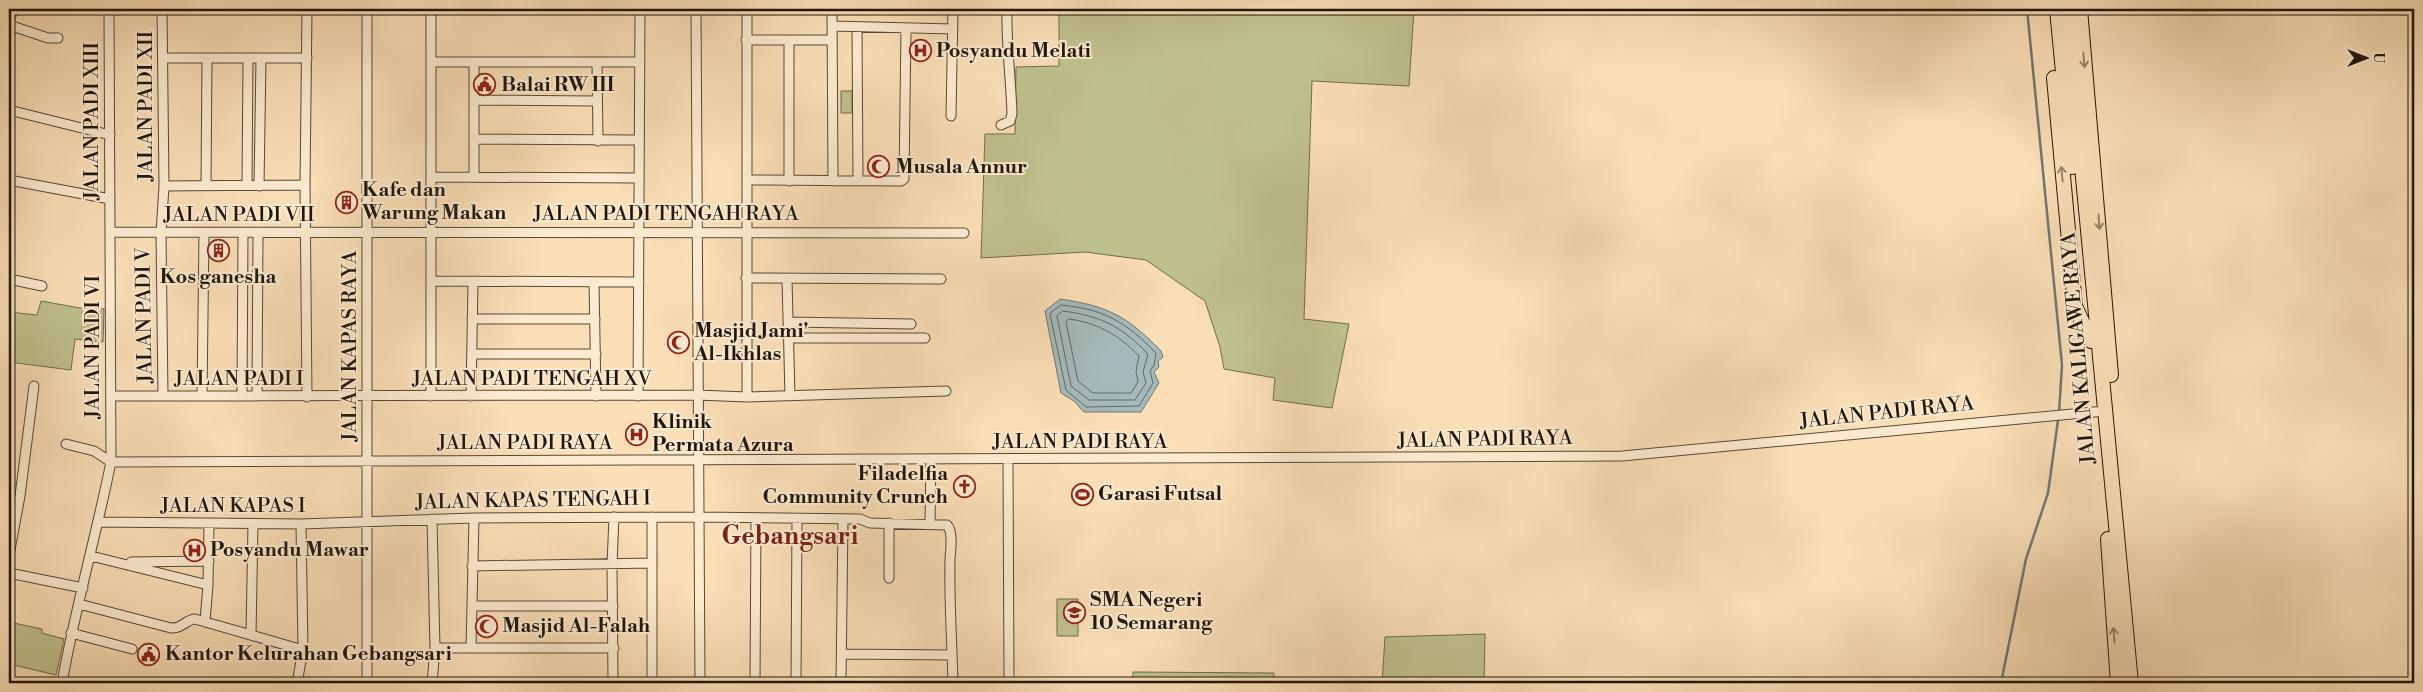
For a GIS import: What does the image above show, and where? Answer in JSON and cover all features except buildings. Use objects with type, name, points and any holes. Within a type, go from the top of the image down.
[{"type":"highway","points":[[2048,9],[2073,296],[2075,306],[2091,341]]},
{"type":"highway","name":"JALAN KALIGAWE RAYA","points":[[2057,9],[2091,341],[2131,683]]},
{"type":"highway","name":"JALAN KALIGAWE RAYA","points":[[2067,9],[2100,411]]},
{"type":"highway","points":[[2080,9],[2093,144],[2128,585],[2127,640]]},
{"type":"highway","points":[[2100,411],[2118,683]]},
{"type":"street","points":[[9,19],[14,9]]},
{"type":"street","name":"JALAN PADI XIII","points":[[110,9],[110,232]]},
{"type":"street","name":"JALAN PADI XII","points":[[161,233],[164,186],[162,9]]},
{"type":"street","points":[[203,9],[514,9]]},
{"type":"street","name":"JALAN KAPAS RAYA","points":[[367,683],[368,9]]},
{"type":"street","points":[[431,9],[432,396]]},
{"type":"street","points":[[638,396],[640,9]]},
{"type":"street","points":[[696,9],[700,683]]},
{"type":"street","points":[[746,9],[747,397]]},
{"type":"street","points":[[832,9],[833,181]]},
{"type":"street","points":[[951,116],[953,9]]},
{"type":"street","points":[[1001,125],[1010,121],[1012,114],[1010,69],[1006,50],[1007,9]]},
{"type":"street","points":[[307,10],[305,185],[307,396]]},
{"type":"street","points":[[9,24],[48,38],[58,38]]},
{"type":"street","points":[[832,26],[952,29]]},
{"type":"street","points":[[857,27],[858,180]]},
{"type":"street","points":[[747,180],[901,181],[905,175],[906,28]]},
{"type":"street","points":[[746,40],[832,40]]},
{"type":"street","points":[[789,40],[789,180]]},
{"type":"street","points":[[164,58],[307,58]]},
{"type":"street","points":[[259,186],[261,58]]},
{"type":"street","points":[[206,185],[207,59]]},
{"type":"street","points":[[247,185],[248,59]]},
{"type":"street","points":[[431,62],[640,62]]},
{"type":"street","points":[[474,62],[474,177]]},
{"type":"street","points":[[597,62],[598,141]]},
{"type":"street","points":[[474,100],[597,101]]},
{"type":"street","points":[[9,110],[110,135]]},
{"type":"street","points":[[474,139],[639,140]]},
{"type":"street","points":[[431,177],[639,178]]},
{"type":"street","points":[[9,180],[110,199]]},
{"type":"street","points":[[164,186],[305,185]]},
{"type":"street","name":"JALAN PADI TENGAH RAYA","points":[[368,232],[639,233],[697,231],[964,233]]},
{"type":"street","name":"JALAN PADI VII","points":[[110,232],[306,234],[368,232]]},
{"type":"street","name":"JALAN PADI VI","points":[[62,683],[71,633],[99,522],[111,462],[110,232]]},
{"type":"street","name":"JALAN PADI V","points":[[161,233],[163,396]]},
{"type":"street","points":[[202,396],[204,233]]},
{"type":"street","points":[[242,396],[243,233]]},
{"type":"street","points":[[257,396],[258,233]]},
{"type":"street","points":[[746,278],[941,279]]},
{"type":"street","points":[[9,279],[42,286]]},
{"type":"street","points":[[787,279],[790,396]]},
{"type":"street","points":[[432,281],[639,282]]},
{"type":"street","points":[[471,396],[473,282]]},
{"type":"street","points":[[594,282],[596,396]]},
{"type":"street","points":[[472,319],[595,319]]},
{"type":"street","points":[[788,322],[911,324]]},
{"type":"street","points":[[850,338],[851,324]]},
{"type":"street","points":[[788,338],[925,338]]},
{"type":"street","points":[[472,354],[596,354]]},
{"type":"street","points":[[9,555],[20,496],[34,386]]},
{"type":"street","name":"JALAN PADI TENGAH XV","points":[[367,397],[697,395],[747,397],[946,391]]},
{"type":"street","name":"JALAN PADI I","points":[[111,396],[367,397]]},
{"type":"street","name":"JALAN PADI RAYA","points":[[111,462],[1008,460],[1622,456],[2100,411]]},
{"type":"street","points":[[66,444],[94,451],[111,462]]},
{"type":"street","points":[[930,525],[931,460]]},
{"type":"street","points":[[1008,460],[1009,683]]},
{"type":"street","points":[[613,683],[612,564],[614,517]]},
{"type":"street","points":[[652,517],[652,683]]},
{"type":"street","name":"JALAN KAPAS TENGAH I","points":[[367,522],[474,518],[699,517],[860,519],[870,523],[947,525],[950,529],[951,550],[949,602],[952,654]]},
{"type":"street","points":[[472,648],[474,518]]},
{"type":"street","points":[[432,519],[434,648],[432,683]]},
{"type":"street","points":[[755,683],[756,519]]},
{"type":"street","points":[[796,683],[798,519]]},
{"type":"street","points":[[841,683],[843,520]]},
{"type":"street","name":"JALAN KAPAS I","points":[[99,522],[301,524],[367,522]]},
{"type":"street","points":[[205,621],[208,585],[209,524]]},
{"type":"street","points":[[251,635],[253,524]]},
{"type":"street","points":[[297,683],[302,650],[301,524]]},
{"type":"street","points":[[889,524],[889,578]]},
{"type":"street","points":[[91,556],[208,585]]},
{"type":"street","points":[[118,562],[209,560]]},
{"type":"street","points":[[472,566],[652,563]]},
{"type":"street","points":[[9,573],[83,588]]},
{"type":"street","points":[[79,604],[171,628],[179,628],[190,619],[205,621],[302,650]]},
{"type":"street","points":[[472,606],[612,606]]},
{"type":"street","points":[[71,633],[132,649]]},
{"type":"street","points":[[434,648],[614,648]]},
{"type":"street","points":[[842,654],[952,654],[953,683]]},
{"type":"green space","points":[[1059,9],[1414,9],[1409,86],[1312,81],[1304,319],[1349,324],[1332,408],[1273,400],[1275,378],[1224,369],[1220,347],[1205,301],[1146,260],[1085,252],[981,258],[985,134],[1015,134],[1016,67],[1059,66]]},
{"type":"green space","points":[[841,91],[852,91],[852,113],[841,113]]},
{"type":"green space","points":[[41,301],[80,308],[104,309],[103,342],[75,339],[71,370],[9,362],[9,312],[37,315]]},
{"type":"green space","points":[[1057,599],[1078,599],[1078,636],[1057,636]]},
{"type":"green space","points":[[9,622],[42,629],[42,633],[64,639],[56,675],[9,664]]},
{"type":"green space","points":[[1485,634],[1484,683],[1382,683],[1385,637]]},
{"type":"green space","points":[[1133,672],[1274,673],[1274,683],[1133,683]]},
{"type":"water","points":[[1060,299],[1091,305],[1116,314],[1138,329],[1161,351],[1163,357],[1158,361],[1159,367],[1154,372],[1159,383],[1141,412],[1084,412],[1074,401],[1061,393],[1045,311]]},
{"type":"waterway","points":[[2001,683],[2026,559],[2048,493],[2059,413],[2062,365],[2027,9]]},
{"type":"place","name":"Posyandu Melati","points":[[920,51]]},
{"type":"place","name":"Balai RW III","points":[[485,85]]},
{"type":"place","name":"Musala Annur","points":[[879,167]]},
{"type":"place","name":"Kafe dan Warung Makan","points":[[346,202]]},
{"type":"place","name":"Kos ganesha","points":[[218,251]]},
{"type":"place","name":"Masjid Jami' Al-Ikhlas","points":[[678,342]]},
{"type":"place","name":"Klinik Permata Azura","points":[[636,434]]},
{"type":"place","name":"Filadelfia Community Crunch","points":[[964,486]]},
{"type":"place","name":"Garasi Futsal","points":[[1082,494]]},
{"type":"place","name":"Posyandu Mawar","points":[[194,550]]},
{"type":"place","name":"SMA Negeri 10 Semarang","points":[[1074,612]]},
{"type":"place","name":"Masjid Al-Falah","points":[[486,626]]},
{"type":"place","name":"Kantor Kelurahan Gebangsari","points":[[149,654]]},
{"type":"district","name":"Gebangsari","points":[[790,536]]}]
